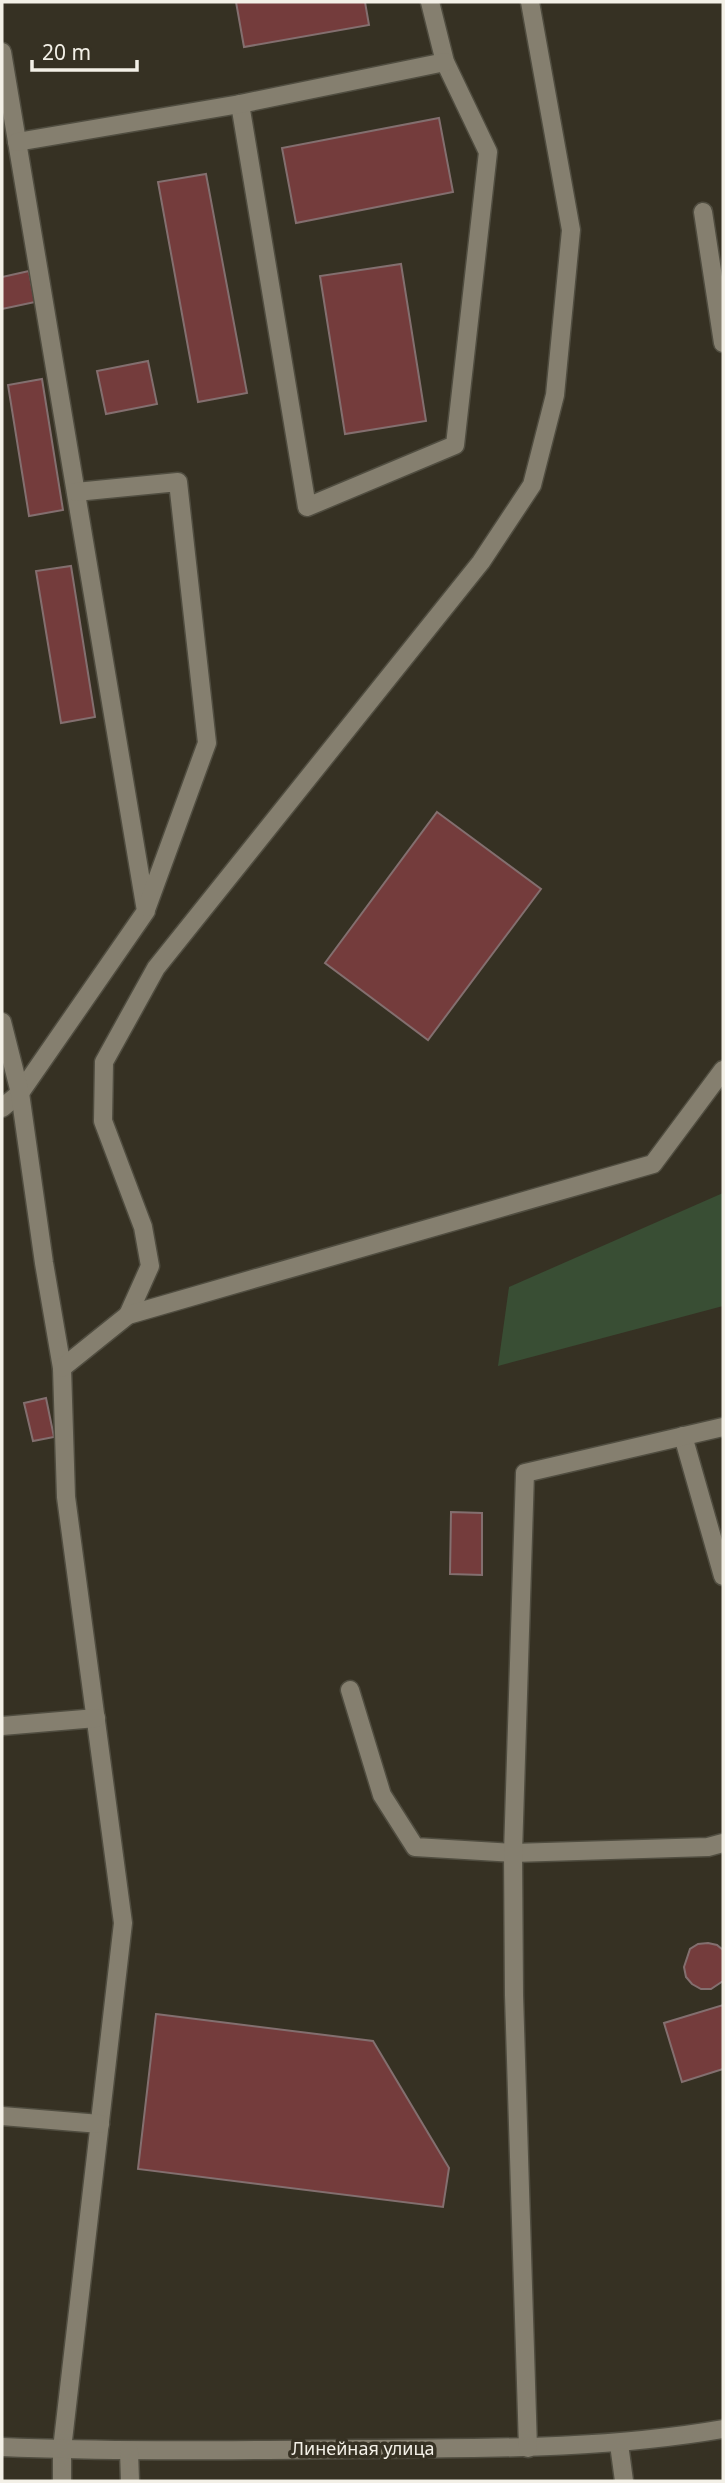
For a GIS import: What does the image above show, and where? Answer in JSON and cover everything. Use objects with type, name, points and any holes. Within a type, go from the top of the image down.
[{"type":"street","points":[[240,104],[307,507],[455,444],[488,152],[445,62],[430,2]]},
{"type":"street","points":[[128,1315],[150,1266],[143,1227],[103,1121],[104,1062],[156,968],[481,562],[532,485],[555,395],[571,230],[530,2]]},
{"type":"street","points":[[2,52],[146,911]]},
{"type":"street","points":[[17,142],[240,104],[445,62]]},
{"type":"street","points":[[703,212],[723,343]]},
{"type":"street","points":[[2,1108],[20,1093],[146,911],[207,743],[178,482],[76,492]]},
{"type":"street","points":[[2,1022],[20,1093],[62,1368],[66,1497],[123,1923],[62,2449],[62,2481]]},
{"type":"street","points":[[62,1368],[128,1315],[653,1164],[723,1070]]},
{"type":"street","points":[[527,2448],[514,1995],[513,1853],[525,1473],[723,1427]]},
{"type":"street","points":[[683,1436],[723,1576]]},
{"type":"street","points":[[349,1690],[382,1795],[415,1847],[513,1853],[716,1845],[723,1860]]},
{"type":"street","points":[[2,1726],[96,1718]]},
{"type":"street","points":[[2,2116],[100,2124]]},
{"type":"street","name":"Линейная улица","points":[[2,2447],[129,2451],[527,2448],[619,2444],[723,2430]]},
{"type":"street","points":[[619,2444],[624,2481]]},
{"type":"street","points":[[129,2451],[130,2481]]},
{"type":"green space","points":[[723,1193],[723,1306],[498,1366],[509,1287]]},
{"type":"building","points":[[236,2],[365,2],[369,25],[244,47]]},
{"type":"building","points":[[439,118],[453,192],[296,223],[282,148]]},
{"type":"building","points":[[206,174],[247,393],[198,402],[158,182]]},
{"type":"building","points":[[401,264],[426,421],[345,434],[320,276]]},
{"type":"building","points":[[29,271],[35,302],[2,309],[2,277]]},
{"type":"building","points":[[148,361],[157,404],[106,414],[97,371]]},
{"type":"building","points":[[42,379],[63,510],[29,516],[8,385]]},
{"type":"building","points":[[71,566],[95,717],[61,723],[36,571]]},
{"type":"building","points":[[437,812],[541,889],[428,1040],[325,963]]},
{"type":"building","points":[[46,1398],[54,1437],[33,1441],[24,1403]]},
{"type":"building","points":[[451,1512],[482,1513],[482,1575],[450,1574]]},
{"type":"building","points":[[708,1943],[723,1950],[723,1981],[711,1989],[701,1989],[686,1977],[684,1967],[690,1949],[698,1944]]},
{"type":"building","points":[[723,2005],[723,2069],[682,2082],[664,2023]]},
{"type":"building","points":[[156,2014],[373,2041],[449,2168],[443,2207],[138,2169]]}]
